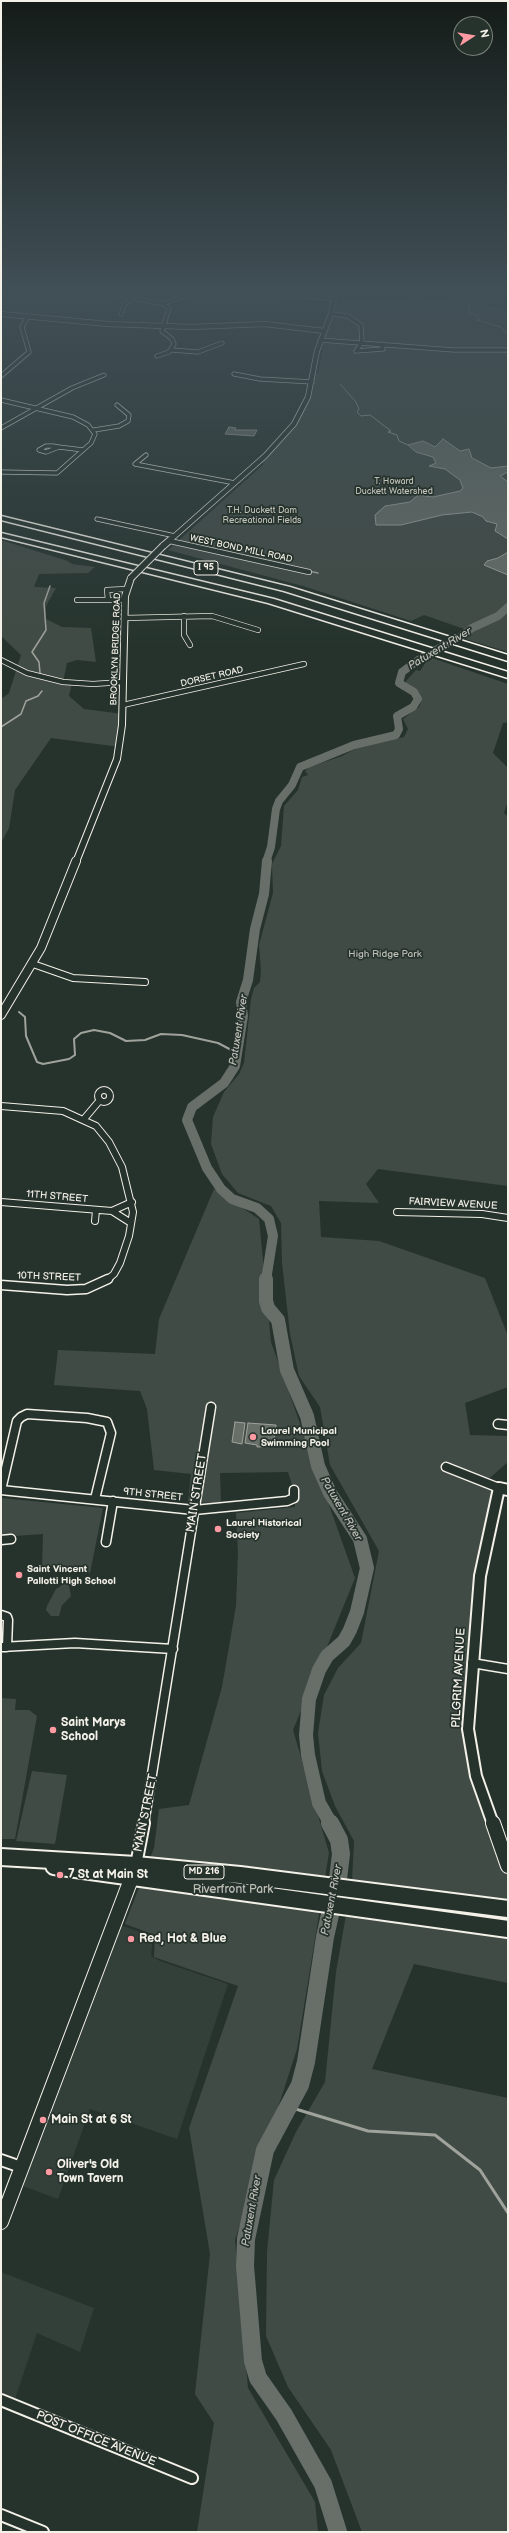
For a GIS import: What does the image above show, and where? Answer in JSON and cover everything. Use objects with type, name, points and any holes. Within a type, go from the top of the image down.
[{"type":"highway","name":"I 95","points":[[1,518],[249,578],[409,626],[504,657]]},
{"type":"highway","name":"I 95","points":[[1,535],[233,591],[391,637],[508,675]]},
{"type":"main road","name":"MD 216","points":[[1,1857],[70,1869],[271,1879],[508,1910]]},
{"type":"main road","name":"MD 216","points":[[134,1871],[269,1897],[508,1929]]},
{"type":"street","points":[[1,428],[29,412]]},
{"type":"street","points":[[56,412],[73,417],[94,430],[119,426],[128,421],[129,414],[127,412]]},
{"type":"street","name":"BROOKLYN BRIDGE ROAD","points":[[3,1012],[33,964],[48,933],[117,759],[121,738],[123,705],[124,600],[126,589],[131,578],[141,566],[163,546],[266,456],[290,430],[300,412]]},
{"type":"street","points":[[1,472],[54,474],[83,450],[94,437],[94,430]]},
{"type":"street","points":[[59,447],[83,450]]},
{"type":"street","points":[[146,454],[135,464],[235,484]]},
{"type":"street","points":[[97,519],[175,536]]},
{"type":"street","name":"WEST BOND MILL ROAD","points":[[170,541],[310,572]]},
{"type":"street","points":[[108,600],[107,590],[126,589]]},
{"type":"street","points":[[76,600],[124,600]]},
{"type":"street","points":[[124,618],[184,616],[217,617],[258,630]]},
{"type":"street","points":[[184,616],[185,639],[190,645]]},
{"type":"street","points":[[1,660],[18,670],[59,681],[93,684],[123,682]]},
{"type":"street","name":"DORSET ROAD","points":[[123,705],[304,664]]},
{"type":"street","points":[[33,964],[73,978],[145,982]]},
{"type":"street","points":[[84,1119],[100,1100]]},
{"type":"street","points":[[1,1106],[53,1109],[84,1119],[104,1134],[116,1154],[127,1182],[132,1202],[131,1223]]},
{"type":"street","name":"11TH STREET","points":[[1,1202],[112,1211],[132,1202]]},
{"type":"street","points":[[94,1221],[96,1210]]},
{"type":"street","name":"11TH STREET","points":[[112,1211],[131,1223]]},
{"type":"street","name":"FAIRVIEW AVENUE","points":[[397,1212],[464,1213],[508,1218]]},
{"type":"street","name":"10TH STREET","points":[[1,1285],[68,1290],[96,1286],[109,1278],[117,1269],[125,1250],[131,1223]]},
{"type":"street","name":"MAIN STREET","points":[[1,2222],[134,1871],[153,1779],[211,1407]]},
{"type":"street","points":[[1,1490],[17,1421],[21,1417],[27,1414],[87,1418],[107,1422],[111,1433],[95,1499]]},
{"type":"street","points":[[498,1424],[508,1425]]},
{"type":"street","points":[[446,1467],[504,1489]]},
{"type":"street","name":"PILGRIM AVENUE","points":[[504,1489],[480,1576],[468,1729],[470,1752],[476,1776],[508,1866]]},
{"type":"street","name":"9TH STREET","points":[[1,1490],[194,1510],[287,1501],[294,1498],[294,1490]]},
{"type":"street","points":[[106,1542],[113,1501]]},
{"type":"street","points":[[1,1540],[11,1540]]},
{"type":"street","points":[[1,1615],[6,1617],[8,1620],[4,1647],[81,1643],[173,1649]]},
{"type":"street","points":[[472,1663],[508,1669]]},
{"type":"street","points":[[1,2160],[21,2167]]},
{"type":"street","name":"POST OFFICE AVENUE","points":[[1,2400],[192,2478]]},
{"type":"street","points":[[1,2515],[43,2532]]},
{"type":"shaded area","points":[[229,427],[236,428],[235,430],[257,430],[254,436],[225,434]]},
{"type":"shaded area","points":[[443,439],[460,451],[469,449],[472,458],[491,468],[508,466],[508,472],[500,476],[508,482],[508,539],[495,531],[497,524],[486,521],[483,517],[472,512],[442,515],[401,525],[376,525],[375,515],[385,506],[410,502],[418,495],[433,497],[460,491],[463,488],[460,480],[445,469],[429,466],[436,463],[433,457],[416,452],[408,445],[423,441],[435,447]]},
{"type":"shaded area","points":[[508,552],[508,575],[484,565],[487,561],[498,558]]},
{"type":"shaded area","points":[[235,1422],[245,1423],[242,1444],[232,1442]]},
{"type":"shaded area","points":[[248,1423],[276,1425],[273,1446],[257,1447],[257,1445],[245,1443]]},
{"type":"shaded area","points":[[117,1924],[153,1936],[151,1956],[160,1961],[228,1984],[177,2139],[90,2109],[58,2199],[23,2186]]},
{"type":"shaded area","points":[[1,2272],[94,2308],[80,2352],[37,2333],[15,2399],[1,2393]]},
{"type":"green space","name":"T. Howard Duckett Watershed","points":[[301,412],[508,412],[508,652],[459,637],[467,630],[424,615],[411,621],[303,586],[168,550],[264,464],[260,462],[273,449]]},
{"type":"green space","points":[[1,540],[68,561],[72,564],[95,567],[88,573],[39,574],[34,587],[56,588],[46,606],[46,619],[62,627],[91,628],[96,662],[77,660],[67,663],[63,682],[72,683],[69,696],[84,709],[123,714],[120,747],[51,738],[15,790],[9,828],[1,843],[1,699],[9,693],[21,655],[1,636]]},
{"type":"green space","name":"High Ridge Park","points":[[429,657],[508,684],[508,722],[503,723],[493,753],[508,768],[508,801],[504,813],[508,817],[508,1186],[378,1169],[366,1184],[379,1203],[319,1201],[321,1237],[379,1241],[485,1278],[508,1336],[508,1387],[465,1403],[470,1435],[508,1436],[508,1462],[484,1483],[499,1488],[485,1550],[470,1752],[508,1855],[508,1983],[414,1964],[372,2069],[508,2098],[508,2532],[362,2532],[331,2450],[288,2387],[266,2336],[267,2252],[274,2180],[296,2132],[325,2082],[336,1972],[352,1881],[354,1841],[335,1806],[322,1771],[318,1733],[324,1695],[338,1668],[361,1643],[379,1551],[330,1465],[320,1407],[299,1376],[290,1334],[282,1263],[281,1223],[271,1206],[238,1193],[222,1174],[211,1144],[213,1117],[224,1092],[239,1074],[244,1063],[251,999],[254,988],[260,982],[261,971],[259,945],[273,893],[272,864],[281,846],[284,806],[298,790],[302,777],[308,775],[305,771],[309,767],[342,756],[357,748],[404,737],[408,729],[403,719],[419,707],[421,702],[415,689],[406,685],[406,681],[416,670],[420,671]]},
{"type":"green space","name":"Riverfront Park","points":[[214,1189],[259,1219],[271,1342],[355,1578],[293,1730],[329,1853],[297,2049],[235,2240],[248,2388],[315,2502],[318,2532],[197,2532],[214,2423],[195,2394],[210,2254],[189,2128],[238,1986],[154,1957],[155,1935],[125,1924],[154,1848],[159,1809],[189,1805],[222,1687],[236,1606],[238,1553],[236,1513],[295,1507],[295,1495],[288,1472],[220,1473],[221,1503],[188,1502],[191,1474],[154,1470],[147,1409],[140,1391],[54,1385],[58,1350],[155,1354],[159,1319]]},
{"type":"green space","points":[[1,1498],[103,1508],[90,1573],[70,1567],[42,1566],[43,1534],[1,1537]]},
{"type":"green space","points":[[65,1583],[69,1586],[71,1596],[62,1605],[59,1616],[51,1616],[46,1610],[47,1606],[56,1589]]},
{"type":"green space","points":[[1,1698],[16,1699],[15,1710],[29,1710],[37,1716],[15,1839],[1,1839]]},
{"type":"green space","points":[[32,1771],[67,1775],[55,1844],[16,1841]]},
{"type":"waterway","points":[[357,412],[361,416],[370,415],[391,431],[388,432],[397,435],[399,441],[408,445]]},
{"type":"waterway","points":[[309,571],[318,573]]},
{"type":"waterway","points":[[40,673],[39,662],[32,652],[46,630],[44,603],[50,586]]},
{"type":"waterway","name":"Patuxent River","points":[[266,862],[271,847],[276,809],[279,801],[292,785],[300,767],[354,745],[396,735],[399,729],[397,716],[413,707],[418,699],[414,692],[399,683],[402,672],[424,656],[457,639],[472,628],[498,616],[508,607]]},
{"type":"waterway","points":[[1,727],[21,714],[26,701],[38,696],[42,691]]},
{"type":"waterway","name":"Patuxent River","points":[[266,1280],[273,1236],[269,1219],[257,1208],[232,1199],[221,1189],[207,1168],[187,1120],[192,1107],[224,1083],[235,1066],[243,1016],[241,1002],[248,980],[255,929],[264,894],[267,861]]},
{"type":"waterway","points":[[19,1012],[25,1017],[26,1036],[37,1062],[43,1064],[69,1059],[75,1055],[74,1039],[81,1033],[94,1030],[110,1033],[126,1041],[145,1040],[161,1034],[182,1035],[218,1043],[237,1053]]},
{"type":"waterway","name":"Patuxent River","points":[[266,1280],[266,1301],[268,1308],[278,1320],[287,1370],[307,1416],[318,1466],[330,1493],[360,1539],[367,1568],[357,1612],[350,1630],[344,1641],[327,1656],[319,1670],[309,1699],[306,1735],[308,1755],[319,1803],[331,1824]]},
{"type":"waterway","name":"Patuxent River","points":[[330,1823],[339,1840],[341,1854],[338,1879],[325,1937],[306,2062],[300,2085],[265,2150],[246,2239],[245,2266],[253,2361],[258,2378],[284,2415],[323,2484],[338,2532]]},
{"type":"waterway","points":[[289,2107],[368,2131],[435,2135],[480,2170],[508,2213]]},
{"type":"place","name":"Laurel Municipal Swimming Pool","points":[[253,1437]]},
{"type":"place","name":"Laurel Historical Society","points":[[218,1529]]},
{"type":"place","name":"Saint Vincent Pallotti High School","points":[[19,1575]]},
{"type":"place","name":"Saint Marys School","points":[[53,1730]]},
{"type":"place","name":"7 St at Main St","points":[[60,1875]]},
{"type":"place","name":"Red, Hot & Blue","points":[[131,1939]]},
{"type":"place","name":"Main St at 6 St","points":[[43,2120]]},
{"type":"place","name":"Oliver's Old Town Tavern","points":[[49,2172]]},
{"type":"park label","name":"T.H. Duckett Dam Recreational Fields","points":[[262,516]]}]
